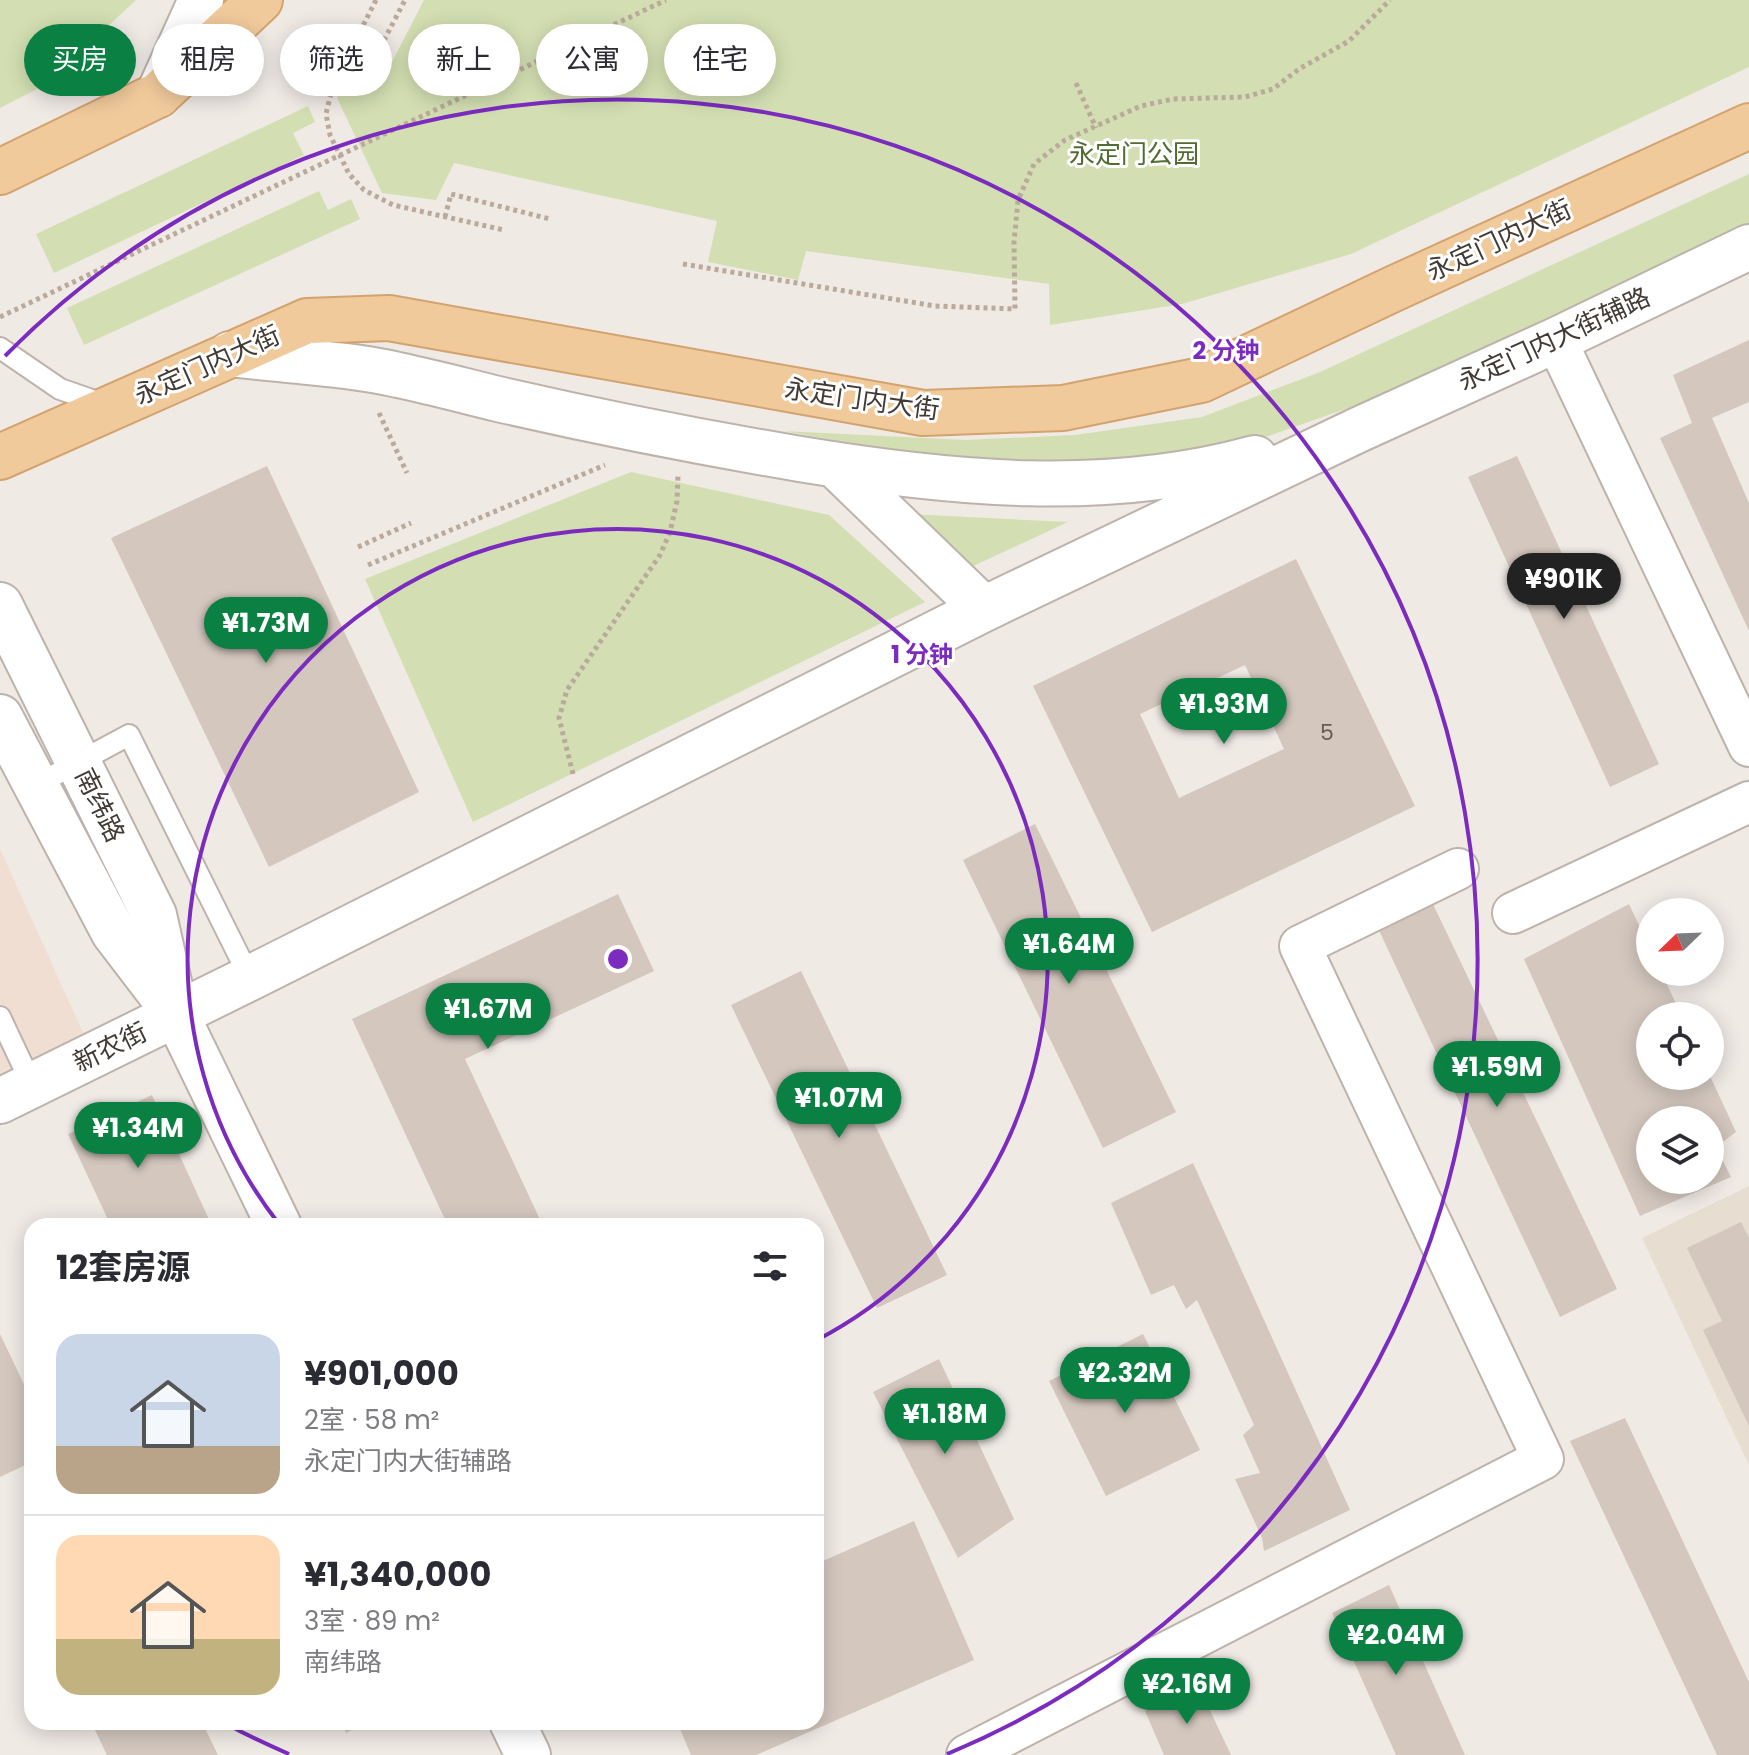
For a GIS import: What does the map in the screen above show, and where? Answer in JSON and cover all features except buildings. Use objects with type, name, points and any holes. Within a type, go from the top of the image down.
[{"type":"main road","points":[[234,24],[260,0]]},
{"type":"main road","points":[[4,178],[156,96]]},
{"type":"main road","name":"永定门内大街","points":[[0,457],[307,321],[389,318],[923,413],[1063,408],[1201,380],[1749,126]]},
{"type":"street","points":[[190,24],[201,0]]},
{"type":"street","name":"永定门内大街辅路","points":[[1358,430],[1556,340],[1749,247]]},
{"type":"street","points":[[1556,340],[1749,746]]},
{"type":"street","points":[[230,354],[395,374],[496,399],[834,464],[927,478],[997,483],[1090,484],[1208,471],[1358,430]]},
{"type":"street","points":[[176,1014],[984,609],[1358,430]]},
{"type":"street","points":[[834,464],[984,609]]},
{"type":"street","name":"南纬路","points":[[0,605],[154,915],[176,1014]]},
{"type":"street","name":"南纬路","points":[[0,717],[114,933],[176,1014],[275,1218]]},
{"type":"street","points":[[1513,913],[1749,802]]},
{"type":"street","points":[[967,1755],[1543,1459],[1300,946],[1458,869]]},
{"type":"street","name":"新农街","points":[[16,1093],[176,1014]]},
{"type":"street","points":[[516,1730],[528,1755]]},
{"type":"lane","points":[[0,348],[60,389],[112,407]]},
{"type":"lane","points":[[36,785],[129,735],[250,978]]},
{"type":"lane","points":[[0,1017],[16,1093]]},
{"type":"path","points":[[364,24],[376,0]]},
{"type":"path","points":[[392,25],[405,0]]},
{"type":"path","points":[[0,317],[666,0]]},
{"type":"path","points":[[683,264],[935,306],[1015,309],[1014,242],[1018,200],[1034,164],[1065,140],[1141,106],[1173,99],[1245,97],[1273,89],[1299,69],[1349,41],[1390,0]]},
{"type":"path","points":[[1076,83],[1096,128]]},
{"type":"path","points":[[330,96],[326,114],[330,135],[349,174],[364,190],[393,205],[504,230]]},
{"type":"path","points":[[445,217],[451,194],[550,219]]},
{"type":"path","points":[[375,405],[407,473]]},
{"type":"path","points":[[585,809],[565,748],[559,718],[567,690],[660,555],[670,532],[677,501],[677,482],[667,434]]},
{"type":"path","points":[[368,565],[606,464]]},
{"type":"path","points":[[358,547],[411,523]]},
{"type":"shaded area","points":[[0,849],[85,1037],[0,1076]]},
{"type":"shaded area","points":[[1749,1186],[1749,1465],[1642,1238]]},
{"type":"green space","points":[[0,0],[136,0],[110,24],[24,24],[24,96],[0,108]]},
{"type":"green space","name":"永定门公园","points":[[424,0],[1749,0],[1749,67],[1351,254],[1182,304],[1050,325],[1049,284],[806,251],[798,280],[708,262],[717,221],[454,163],[436,200],[382,193],[337,98],[392,96],[392,62],[408,31],[408,96],[520,96],[520,24],[412,24]]},
{"type":"green space","points":[[308,106],[315,122],[293,133],[304,155],[54,273],[36,234]]},
{"type":"green space","points":[[1749,174],[1749,227],[1368,401],[1263,438],[1148,460],[986,467],[783,431],[965,440],[1075,435],[1202,417],[1320,372]]},
{"type":"green space","points":[[319,191],[328,210],[351,199],[360,219],[84,345],[67,308]]},
{"type":"green space","points":[[631,472],[829,515],[925,602],[473,822],[365,579]]},
{"type":"green space","points":[[908,514],[1068,522],[969,568]]}]
